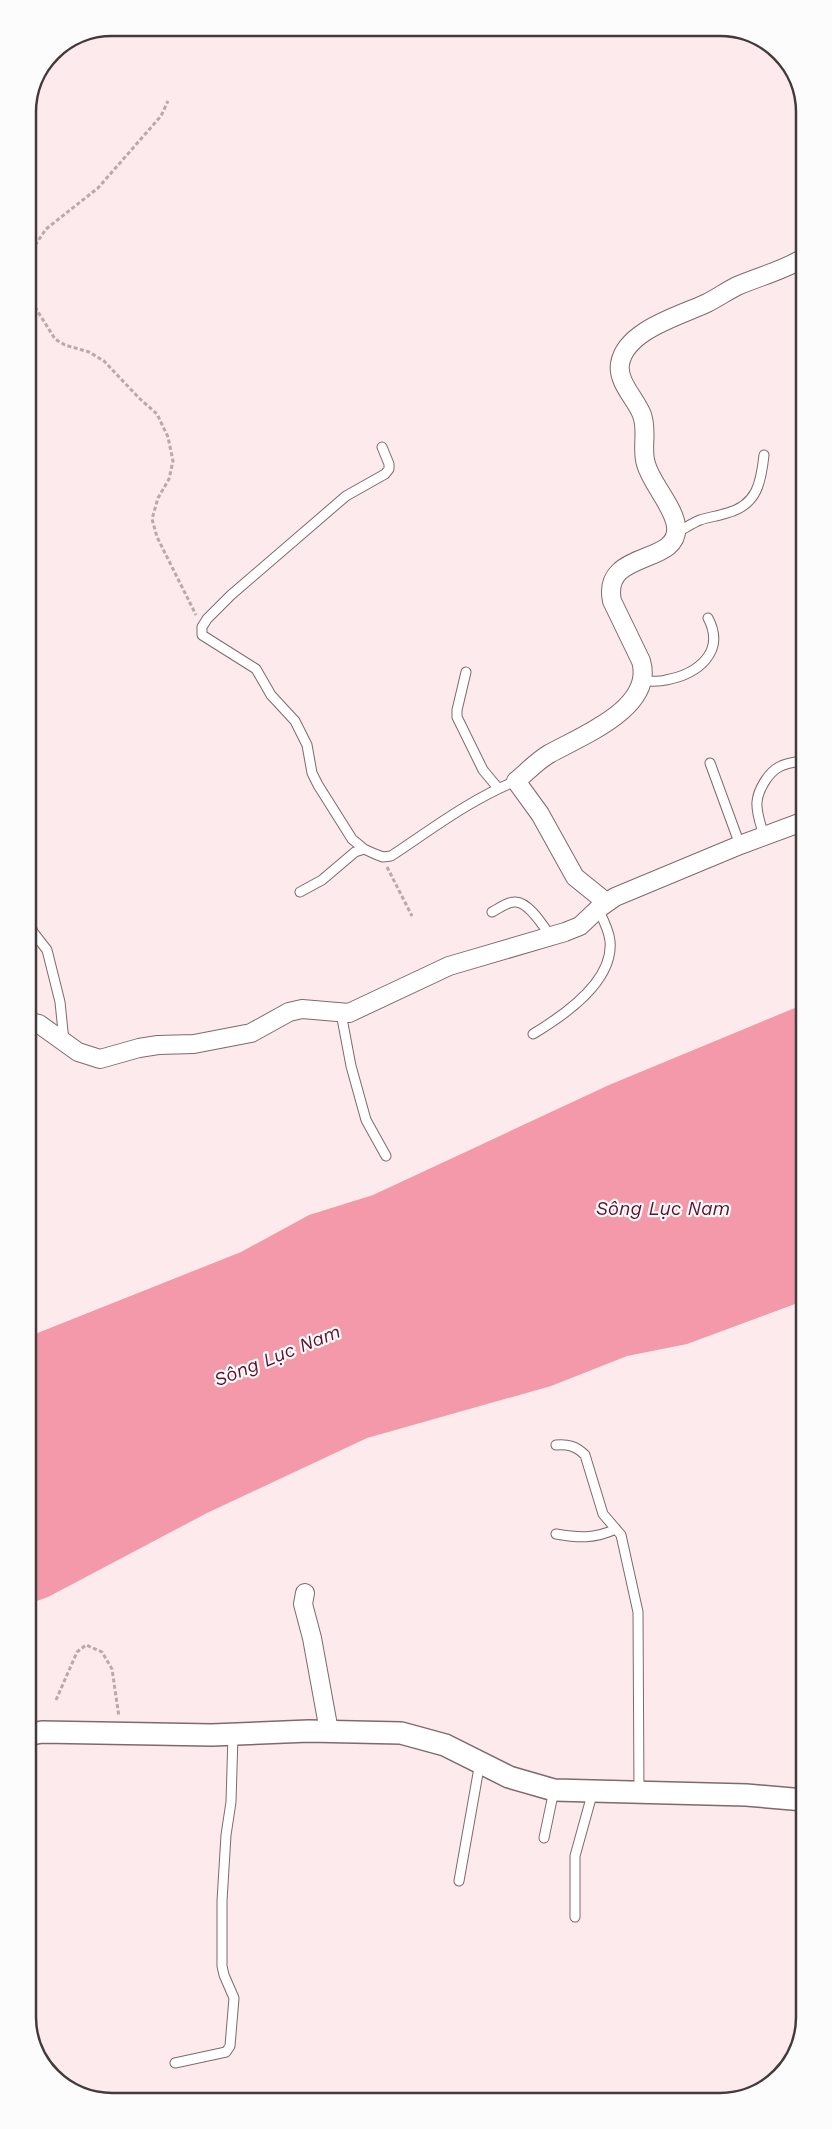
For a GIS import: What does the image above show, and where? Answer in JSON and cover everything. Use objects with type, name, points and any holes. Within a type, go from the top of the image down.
[{"type":"street","points":[[602,906],[575,878],[540,814],[516,781],[547,756],[619,713],[632,701],[642,681],[644,670],[642,661],[612,600],[610,592],[617,573],[627,565],[668,548],[676,526],[672,514],[646,465],[642,415],[621,375],[620,363],[622,356],[635,340],[660,323],[708,302],[735,287],[796,262]]},
{"type":"street","points":[[36,1023],[78,1052],[100,1058],[139,1048],[158,1045],[194,1044],[250,1033],[289,1012],[302,1008],[349,1014],[449,966],[551,937],[580,926],[602,906],[659,878],[796,824]]},
{"type":"street","points":[[305,1593],[303,1604],[312,1638],[329,1731]]},
{"type":"street","points":[[36,1733],[233,1734],[329,1731],[401,1733],[445,1745],[509,1777],[554,1790],[746,1795],[796,1799]]},
{"type":"lane","points":[[382,447],[389,464],[389,469],[384,474],[346,496],[231,595],[207,620],[201,632],[205,638],[256,670],[271,695],[295,721],[307,744],[312,773],[318,785],[352,839],[364,850],[383,858],[391,856],[467,805],[498,788],[516,781]]},
{"type":"lane","points":[[675,533],[700,520],[729,513],[746,506],[756,491],[762,473],[764,455]]},
{"type":"lane","points":[[642,681],[665,681],[694,670],[705,661],[715,641],[714,629],[708,618]]},
{"type":"lane","points":[[466,672],[457,717],[483,770],[498,788]]},
{"type":"lane","points":[[764,836],[756,801],[760,791],[777,768],[796,763]]},
{"type":"lane","points":[[710,764],[740,845]]},
{"type":"lane","points":[[300,892],[322,880],[355,852],[364,850]]},
{"type":"lane","points":[[492,912],[514,902],[524,904],[551,937]]},
{"type":"lane","points":[[533,1034],[557,1019],[598,981],[610,954],[610,941],[602,906]]},
{"type":"lane","points":[[36,936],[47,950],[60,1002],[64,1042]]},
{"type":"lane","points":[[341,1013],[351,1066],[366,1120],[386,1156]]},
{"type":"lane","points":[[556,1445],[568,1444],[579,1449],[585,1455],[603,1514],[621,1535],[638,1612],[639,1792]]},
{"type":"lane","points":[[556,1534],[576,1538],[600,1536],[616,1529]]},
{"type":"lane","points":[[174,2064],[226,2052],[230,2046],[234,1998],[222,1966],[222,1901],[226,1835],[231,1802],[233,1734]]},
{"type":"lane","points":[[459,1881],[480,1762]]},
{"type":"lane","points":[[544,1838],[554,1790]]},
{"type":"lane","points":[[575,1917],[575,1856],[593,1791]]},
{"type":"path","points":[[36,244],[46,229],[98,188],[161,116],[168,101]]},
{"type":"path","points":[[36,309],[55,339],[64,345],[89,352],[104,361],[157,414],[168,437],[173,461],[169,479],[158,498],[152,519],[157,537],[202,627]]},
{"type":"path","points":[[383,858],[412,916]]},
{"type":"path","points":[[56,1700],[77,1652],[86,1645],[102,1652],[112,1669],[122,1732]]},
{"type":"water","name":"Sông Lục Nam","points":[[796,1007],[796,1304],[687,1344],[627,1356],[551,1386],[367,1438],[207,1513],[48,1597],[36,1601],[36,1334],[241,1252],[309,1215],[373,1195],[609,1085]]}]
